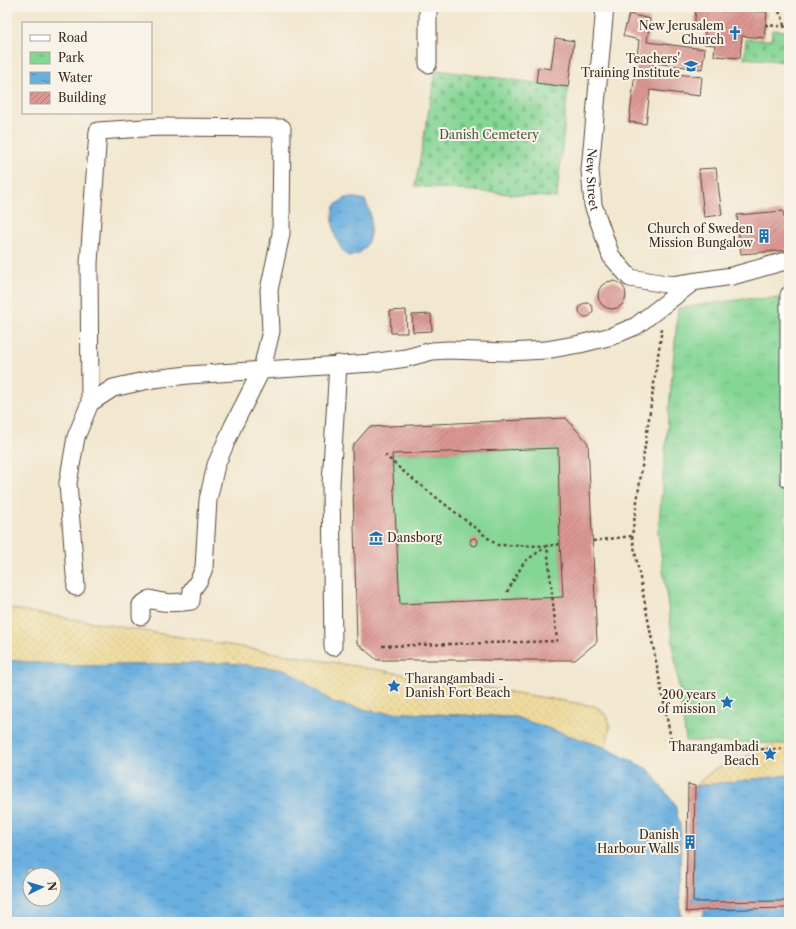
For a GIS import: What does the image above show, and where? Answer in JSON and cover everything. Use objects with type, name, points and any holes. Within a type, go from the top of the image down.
[{"type":"street","points":[[428,7],[428,64]]},
{"type":"street","name":"New Street","points":[[605,7],[590,170],[593,205],[611,256],[630,278],[672,285],[732,276],[789,260]]},
{"type":"street","points":[[76,587],[68,483],[76,437],[90,403],[89,263],[98,131],[159,127],[282,128],[281,234],[269,290],[271,331],[262,369],[233,426],[216,465],[208,500],[204,568],[200,580],[192,590],[192,601],[173,604],[158,602],[150,598],[141,605],[141,616]]},
{"type":"street","points":[[90,403],[113,388],[153,379],[262,369],[372,363],[406,358],[442,350],[546,350],[580,344],[612,336],[636,326],[693,282]]},
{"type":"street","points":[[789,295],[789,480]]},
{"type":"street","points":[[333,647],[331,484],[338,364]]},
{"type":"path","points":[[775,7],[782,16],[784,26]]},
{"type":"path","points":[[766,25],[789,27]]},
{"type":"path","points":[[666,304],[632,536],[673,750],[789,749]]},
{"type":"path","points":[[385,455],[405,473],[497,545],[547,546],[560,544]]},
{"type":"path","points":[[593,541],[632,536]]},
{"type":"path","points":[[507,592],[524,562],[547,546]]},
{"type":"path","points":[[382,646],[557,641],[547,546]]},
{"type":"green space","points":[[772,30],[789,31],[789,62],[744,58],[746,39],[771,40]]},
{"type":"green space","name":"Danish Cemetery","points":[[436,70],[568,87],[557,198],[415,186]]},
{"type":"green space","points":[[780,298],[789,650],[789,744],[686,741],[658,532],[678,308],[744,299]]},
{"type":"green space","points":[[558,448],[560,544],[563,597],[400,604],[392,454]]},
{"type":"sand","name":"Tharangambadi - Danish Fort Beach","points":[[7,608],[594,706],[601,710],[608,719],[609,729],[606,748],[515,717],[377,712],[334,703],[287,670],[228,663],[71,666],[7,660]]},
{"type":"sand","name":"Tharangambadi Beach","points":[[789,739],[789,784],[695,786],[713,770]]},
{"type":"water","points":[[345,198],[365,200],[370,210],[371,217],[370,235],[366,246],[358,254],[348,256],[339,245],[333,227],[334,206]]},
{"type":"water","points":[[7,660],[71,666],[228,663],[287,670],[334,703],[377,712],[515,717],[606,748],[649,770],[675,805],[681,830],[680,889],[681,917],[684,922],[7,922]]},
{"type":"water","points":[[789,775],[789,922],[696,922],[700,920],[705,910],[693,902],[695,786]]},
{"type":"building","name":"New Jerusalem Church","points":[[696,7],[744,7],[744,10],[767,12],[764,38],[742,36],[740,58],[714,56],[715,45],[704,44],[705,31],[694,30]]},
{"type":"building","name":"Teachers' Training Institute","points":[[629,14],[650,19],[647,42],[705,49],[702,69],[654,63],[653,71],[702,77],[700,96],[650,90],[646,124],[629,122],[639,40],[623,36]]},
{"type":"building","points":[[555,38],[574,41],[568,87],[536,83],[538,67],[551,69]]},
{"type":"building","points":[[716,168],[722,215],[704,217],[699,169]]},
{"type":"building","name":"Church of Sweden Mission Bungalow","points":[[783,211],[784,221],[789,221],[789,250],[741,254],[737,215]]},
{"type":"building","points":[[612,281],[622,285],[626,295],[622,305],[612,309],[602,305],[598,295],[602,285]]},
{"type":"building","points":[[583,303],[589,303],[593,307],[593,313],[589,317],[583,317],[579,313],[579,307]]},
{"type":"building","points":[[406,310],[407,333],[391,333],[390,311]]},
{"type":"building","points":[[431,314],[432,331],[413,332],[412,315]]},
{"type":"building","name":"Dansborg","points":[[566,418],[588,443],[597,642],[575,660],[377,660],[357,643],[352,447],[369,427]],"holes":[[[558,448],[560,544],[563,597],[400,604],[392,454]]]},
{"type":"building","points":[[474,538],[477,539],[477,545],[474,546],[471,545],[470,542],[471,539]]},
{"type":"building","name":"Danish Harbour Walls","points":[[688,784],[695,786],[693,902],[784,901],[789,899],[789,907],[686,912]]},
{"type":"place","name":"New Jerusalem Church","points":[[735,33]]},
{"type":"place","name":"Teachers' Training Institute","points":[[691,66]]},
{"type":"place","name":"Church of Sweden Mission Bungalow","points":[[764,236]]},
{"type":"place","name":"Dansborg","points":[[376,538]]},
{"type":"place","name":"Tharangambadi - Danish Fort Beach","points":[[394,686]]},
{"type":"place","name":"200 years of mission","points":[[727,702]]},
{"type":"place","name":"Tharangambadi Beach","points":[[770,754]]},
{"type":"place","name":"Danish Harbour Walls","points":[[690,842]]}]
